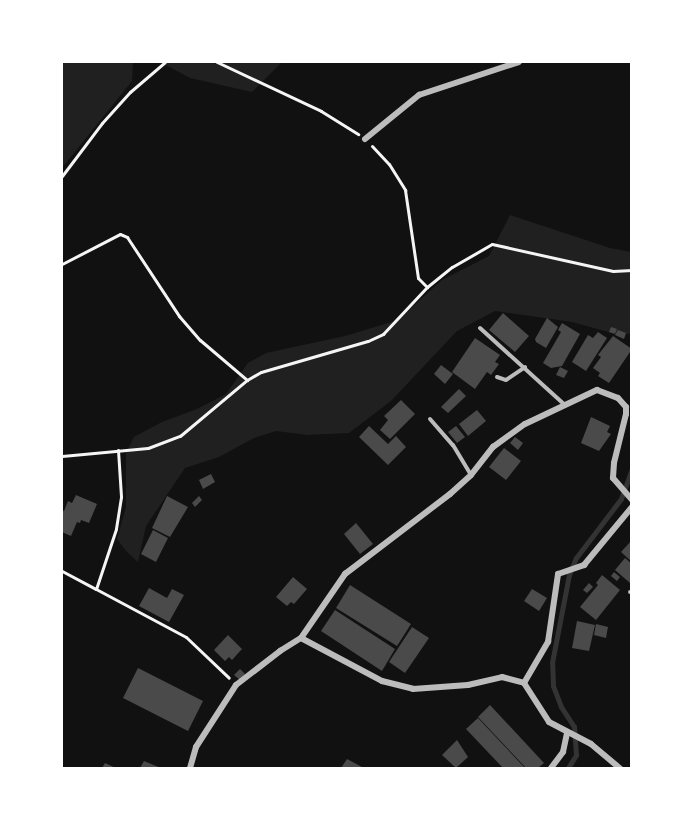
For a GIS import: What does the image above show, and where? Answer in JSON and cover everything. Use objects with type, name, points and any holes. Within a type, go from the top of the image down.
[{"type":"street","points":[[365,139],[419,95],[519,62]]},
{"type":"street","points":[[190,768],[196,747],[226,697],[236,685],[301,638],[345,574],[471,475],[493,447],[509,434],[597,390],[618,398],[626,406],[613,478],[632,500]]},
{"type":"street","points":[[524,683],[548,642],[558,574],[584,565],[632,507]]},
{"type":"street","points":[[301,638],[382,681],[413,689],[468,685],[502,676],[524,683],[549,722],[591,744],[620,768]]},
{"type":"street","points":[[551,768],[563,752],[567,733]]},
{"type":"lane","points":[[480,328],[565,405]]},
{"type":"lane","points":[[497,377],[506,380],[525,367]]},
{"type":"lane","points":[[430,419],[453,445],[471,475]]},
{"type":"path","points":[[62,176],[102,123],[130,92],[165,62]]},
{"type":"path","points":[[217,62],[321,111],[365,139],[389,164],[405,190],[418,278],[427,287]]},
{"type":"path","points":[[62,264],[120,234],[127,237],[179,316],[200,340],[247,380]]},
{"type":"path","points":[[62,456],[148,448],[180,436],[247,380],[261,372],[368,341],[382,334],[427,287],[452,267],[492,244],[613,271],[632,270]]},
{"type":"path","points":[[96,590],[116,529],[122,497],[118,450]]},
{"type":"path","points":[[62,571],[186,637],[236,685]]},
{"type":"shaded area","points":[[62,62],[133,62],[132,81],[62,168]]},
{"type":"shaded area","points":[[160,62],[282,62],[252,92],[190,78]]},
{"type":"shaded area","points":[[510,215],[610,248],[631,252],[631,334],[612,333],[572,322],[495,311],[457,331],[391,401],[349,433],[308,435],[276,431],[254,438],[219,457],[185,468],[146,526],[138,562],[126,551],[117,539],[126,507],[126,453],[134,437],[226,394],[248,363],[266,353],[345,336],[398,320],[442,280],[489,256]]},
{"type":"building","points":[[503,313],[529,336],[515,352],[489,330]]},
{"type":"building","points":[[547,318],[558,327],[546,348],[535,339]]},
{"type":"building","points":[[562,323],[580,334],[562,366],[551,368],[543,363],[561,332],[558,330]]},
{"type":"building","points":[[611,327],[617,329],[615,334],[609,332]]},
{"type":"building","points":[[618,330],[626,333],[624,339],[615,335]]},
{"type":"building","points":[[598,332],[607,338],[586,371],[572,362],[588,335],[593,338]]},
{"type":"building","points":[[613,336],[632,349],[609,383],[598,376],[600,373],[593,368],[601,357],[598,355]]},
{"type":"building","points":[[475,338],[500,355],[495,362],[499,364],[491,375],[487,372],[475,389],[452,372]]},
{"type":"building","points":[[441,365],[453,374],[445,384],[434,374]]},
{"type":"building","points":[[560,367],[568,371],[564,378],[556,375]]},
{"type":"building","points":[[459,389],[466,396],[448,413],[441,407]]},
{"type":"building","points":[[401,400],[415,414],[390,439],[380,430],[388,420],[384,416]]},
{"type":"building","points":[[477,410],[486,421],[468,436],[459,424]]},
{"type":"building","points":[[591,417],[610,426],[607,432],[611,434],[599,451],[581,443]]},
{"type":"building","points":[[369,426],[388,444],[396,436],[406,447],[388,465],[359,437]]},
{"type":"building","points":[[456,426],[465,437],[457,443],[448,432]]},
{"type":"building","points":[[515,437],[523,443],[518,450],[510,443]]},
{"type":"building","points":[[504,448],[521,461],[506,480],[489,467]]},
{"type":"building","points":[[211,474],[215,482],[203,489],[199,480]]},
{"type":"building","points":[[76,495],[97,504],[89,523],[81,520],[80,523],[77,522],[71,536],[62,532],[62,510],[64,511],[68,501],[72,503]]},
{"type":"building","points":[[167,496],[188,507],[170,537],[152,528]]},
{"type":"building","points":[[199,496],[202,500],[195,507],[192,503]]},
{"type":"building","points":[[356,523],[373,544],[360,554],[344,534]]},
{"type":"building","points":[[153,530],[168,538],[156,562],[141,554]]},
{"type":"building","points":[[632,540],[632,562],[621,552]]},
{"type":"building","points":[[625,558],[632,564],[630,583],[615,570]]},
{"type":"building","points":[[614,572],[620,577],[617,581],[611,576]]},
{"type":"building","points":[[602,575],[620,590],[596,620],[580,607],[598,585],[596,583]]},
{"type":"building","points":[[293,577],[307,589],[294,604],[291,602],[287,606],[276,597]]},
{"type":"building","points":[[589,583],[593,587],[587,593],[583,590]]},
{"type":"building","points":[[350,585],[411,624],[397,646],[336,608]]},
{"type":"building","points":[[149,588],[167,598],[172,589],[184,595],[169,622],[139,606]]},
{"type":"building","points":[[532,589],[547,598],[539,611],[524,601]]},
{"type":"building","points":[[335,610],[395,649],[382,671],[321,631]]},
{"type":"building","points":[[577,621],[595,625],[589,651],[572,648]]},
{"type":"building","points":[[596,624],[608,627],[606,638],[594,635]]},
{"type":"building","points":[[412,627],[429,638],[405,673],[389,662]]},
{"type":"building","points":[[228,635],[242,649],[232,660],[229,657],[225,661],[214,650]]},
{"type":"building","points":[[138,668],[203,701],[188,731],[123,698]]},
{"type":"building","points":[[240,669],[245,674],[240,680],[234,675]]},
{"type":"building","points":[[490,705],[544,763],[538,768],[526,768],[478,717]]},
{"type":"building","points":[[478,718],[525,768],[503,768],[466,729]]},
{"type":"building","points":[[457,740],[468,757],[456,768],[442,755]]},
{"type":"building","points":[[347,759],[362,767],[341,768]]},
{"type":"building","points":[[144,761],[161,768],[140,768]]},
{"type":"building","points":[[105,763],[116,768],[102,768]]},
{"type":"waterway","points":[[568,768],[576,755],[574,727],[561,707],[553,686],[552,663],[569,575],[576,558],[621,499],[632,468]]}]
